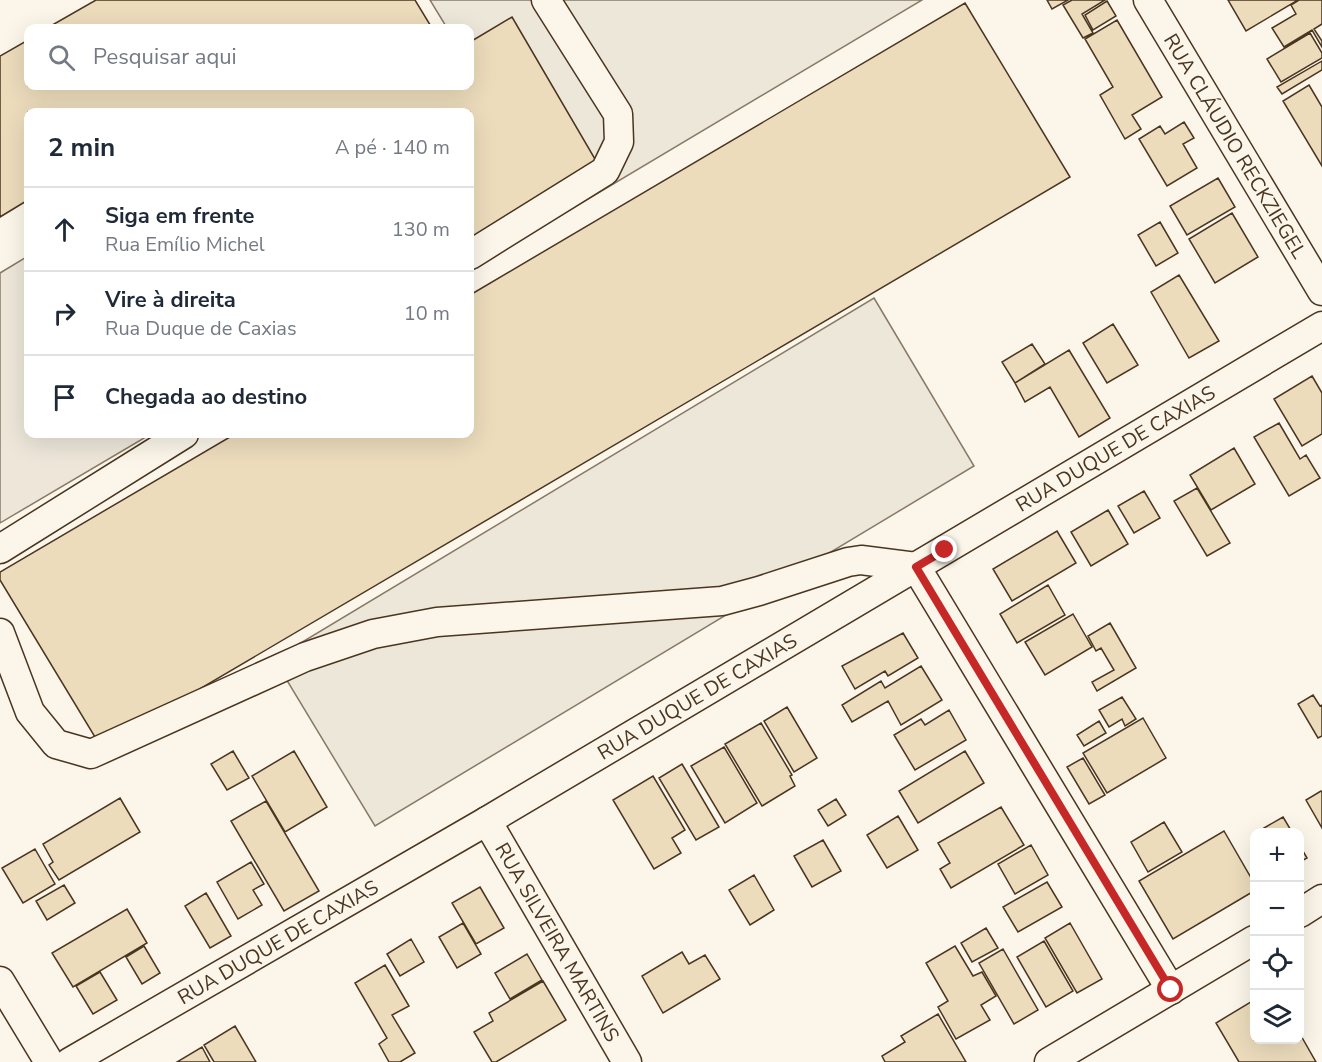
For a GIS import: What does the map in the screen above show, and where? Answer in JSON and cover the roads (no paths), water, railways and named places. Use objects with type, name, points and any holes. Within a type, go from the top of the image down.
[{"type":"street","points":[[474,253],[605,171],[619,142],[618,114],[546,0]]},
{"type":"street","name":"RUA CLÁUDIO RECKZIEGEL","points":[[1148,0],[1322,291]]},
{"type":"street","name":"RUA DUQUE DE CAXIAS","points":[[70,1062],[487,821],[1322,326]]},
{"type":"street","points":[[0,549],[178,438]]},
{"type":"street","points":[[0,633],[30,712],[57,744],[91,754],[305,657],[373,634],[437,622],[722,601],[861,560],[916,567],[1171,990]]},
{"type":"street","name":"RUA SILVEIRA MARTINS","points":[[487,821],[627,1062]]},
{"type":"street","points":[[1304,910],[1322,899]]},
{"type":"street","points":[[1049,1062],[1250,942]]},
{"type":"street","points":[[0,981],[49,1062]]}]
